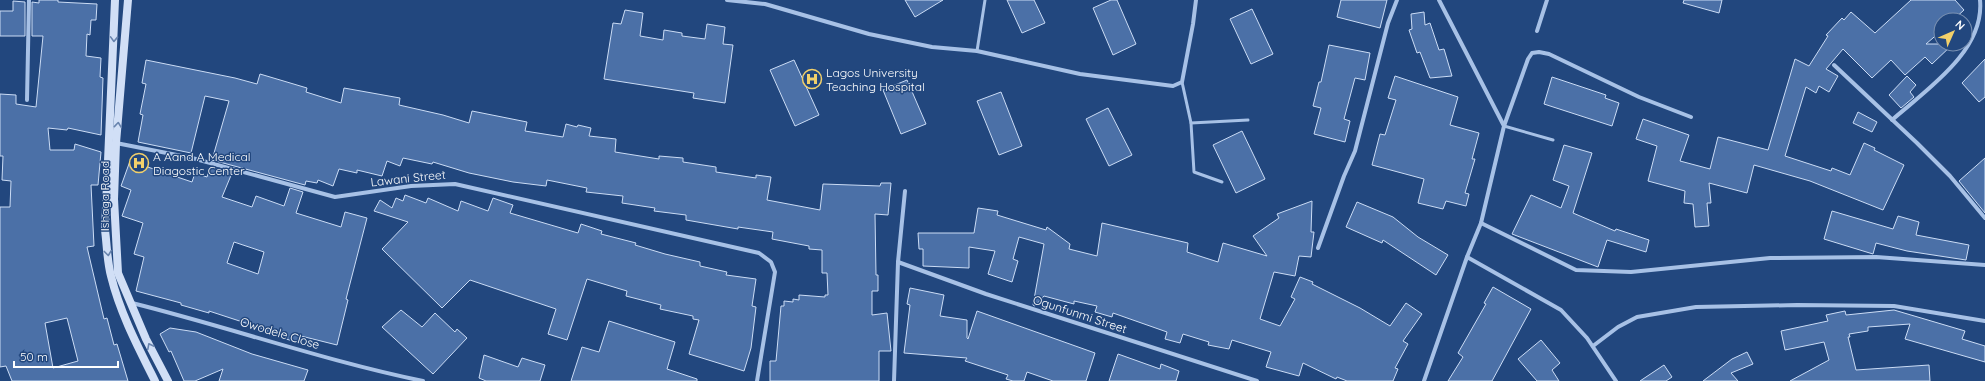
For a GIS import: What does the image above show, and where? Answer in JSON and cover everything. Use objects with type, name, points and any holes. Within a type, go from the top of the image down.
[{"type":"main road","name":"Ishaga Road","points":[[115,0],[105,230],[110,275],[119,304],[155,381]]},
{"type":"main road","name":"Ishaga Road","points":[[128,0],[116,143],[114,200],[118,273],[132,302],[146,339],[168,381]]},
{"type":"street","points":[[27,100],[29,0]]},
{"type":"street","points":[[727,0],[766,2],[869,34],[932,47],[977,51],[1080,74],[1173,86],[1182,82],[1196,0]]},
{"type":"street","points":[[1318,248],[1344,176],[1355,151],[1388,23],[1397,0]]},
{"type":"street","points":[[1439,0],[1504,126]]},
{"type":"street","points":[[1537,31],[1547,0]]},
{"type":"street","points":[[1892,120],[1950,70],[1978,28],[1981,14],[1980,0]]},
{"type":"street","points":[[1424,381],[1467,257],[1481,224],[1504,126],[1528,59],[1532,53],[1539,52],[1550,54],[1639,97],[1691,117]]},
{"type":"street","points":[[1834,65],[1892,120],[1918,142],[1950,176],[1985,218]]},
{"type":"street","name":"Lawani Street","points":[[116,143],[192,158],[335,197],[411,186],[455,184],[759,253],[771,262],[775,272],[757,381]]},
{"type":"street","points":[[894,381],[898,262],[905,191]]},
{"type":"street","points":[[1481,224],[1576,270],[1631,272],[1770,258],[1876,257],[1985,265]]},
{"type":"street","points":[[1467,257],[1561,310],[1587,338],[1616,381]]},
{"type":"street","name":"Ogunfunmi Street","points":[[898,262],[986,294],[1257,381]]},
{"type":"street","name":"Owodele Close","points":[[132,302],[205,321],[312,353],[423,381]]},
{"type":"street","points":[[1593,346],[1618,327],[1637,317],[1696,307],[1797,305],[1894,306],[1985,320]]},
{"type":"lane","points":[[977,51],[985,0]]},
{"type":"lane","points":[[1182,82],[1191,123],[1194,172],[1222,182]]},
{"type":"lane","points":[[1191,123],[1248,120]]},
{"type":"lane","points":[[1504,126],[1553,140]]},
{"type":"building","points":[[39,0],[58,0],[58,2],[97,4],[96,20],[91,20],[90,35],[87,34],[86,56],[101,58],[100,77],[103,78],[101,135],[68,128],[67,130],[48,128],[50,150],[74,150],[75,144],[101,152],[98,185],[91,185],[94,246],[87,247],[104,319],[107,318],[114,345],[117,344],[128,381],[12,381],[6,366],[0,367],[0,207],[10,207],[11,181],[2,180],[3,156],[0,156],[0,94],[16,95],[16,104],[36,107],[43,36],[32,36],[32,2],[39,3]],"holes":[[[67,318],[78,361],[53,368],[45,323]]]},
{"type":"building","points":[[905,0],[943,0],[915,17]]},
{"type":"building","points":[[1007,0],[1034,0],[1045,23],[1022,33]]},
{"type":"building","points":[[1111,0],[1117,0],[1136,44],[1113,55],[1093,8]]},
{"type":"building","points":[[1341,0],[1387,0],[1380,28],[1337,17]]},
{"type":"building","points":[[1684,0],[1722,0],[1719,13],[1683,3]]},
{"type":"building","points":[[1911,0],[1955,0],[1964,10],[1962,12],[1933,12],[1933,38],[1926,44],[1933,44],[1933,52],[1945,52],[1932,64],[1925,57],[1905,75],[1891,60],[1872,78],[1843,49],[1826,69],[1838,76],[1829,92],[1819,86],[1816,93],[1806,87],[1785,156],[1831,171],[1832,168],[1850,175],[1864,143],[1875,148],[1874,150],[1904,165],[1883,210],[1810,181],[1754,165],[1747,193],[1709,183],[1711,203],[1707,203],[1709,226],[1695,227],[1693,204],[1684,203],[1685,191],[1648,181],[1657,146],[1636,139],[1643,119],[1689,135],[1680,161],[1710,169],[1718,137],[1768,150],[1795,59],[1809,66],[1828,36],[1826,35],[1842,18],[1844,20],[1851,12],[1875,33]]},
{"type":"building","points":[[13,1],[25,2],[25,36],[0,36],[0,11],[13,11]]},
{"type":"building","points":[[1252,9],[1273,54],[1251,64],[1230,19]]},
{"type":"building","points":[[625,10],[643,13],[640,36],[663,40],[664,30],[682,33],[682,36],[705,39],[707,24],[725,27],[723,44],[733,45],[725,103],[693,98],[694,93],[604,79],[613,23],[621,24]]},
{"type":"building","points":[[1424,12],[1425,25],[1430,23],[1439,50],[1444,49],[1452,76],[1430,78],[1420,52],[1417,53],[1409,30],[1412,29],[1411,14]]},
{"type":"building","points":[[1329,45],[1370,53],[1365,80],[1355,78],[1344,119],[1350,121],[1345,142],[1314,134],[1321,108],[1313,106],[1319,82],[1321,82]]},
{"type":"building","points":[[1985,59],[1985,97],[1979,102],[1962,83]]},
{"type":"building","points":[[146,60],[235,78],[257,84],[260,74],[307,88],[306,92],[341,103],[344,88],[400,98],[399,105],[443,115],[469,123],[472,111],[527,122],[525,131],[563,137],[566,124],[577,127],[578,125],[591,128],[589,136],[616,139],[615,152],[659,159],[659,156],[683,158],[683,162],[716,167],[716,172],[756,178],[756,175],[771,177],[767,200],[820,210],[823,184],[880,186],[881,183],[891,183],[888,215],[875,214],[876,275],[878,275],[878,291],[872,291],[872,315],[887,313],[891,351],[879,351],[879,381],[770,381],[770,361],[776,361],[781,306],[784,306],[784,301],[793,302],[793,299],[799,300],[799,295],[825,297],[825,295],[828,295],[827,273],[822,273],[822,250],[809,249],[809,246],[772,239],[773,232],[738,227],[738,229],[686,220],[686,215],[654,211],[655,208],[622,203],[623,196],[586,192],[587,188],[547,180],[546,186],[513,182],[469,173],[433,162],[432,164],[403,158],[400,166],[387,161],[382,176],[357,170],[357,173],[339,169],[333,186],[318,180],[317,183],[306,181],[305,185],[212,160],[229,101],[205,96],[191,153],[138,142],[143,115],[140,114],[146,84],[142,83]]},
{"type":"building","points":[[794,60],[819,115],[795,126],[770,70]]},
{"type":"building","points":[[1395,76],[1458,97],[1450,125],[1479,133],[1472,159],[1475,159],[1465,193],[1469,194],[1466,206],[1446,201],[1443,209],[1418,203],[1424,179],[1372,165],[1380,134],[1385,135],[1396,100],[1388,98]]},
{"type":"building","points":[[1907,76],[1916,85],[1910,92],[1914,97],[1901,108],[1889,95]]},
{"type":"building","points":[[1552,77],[1606,95],[1605,98],[1619,103],[1612,126],[1544,104]]},
{"type":"building","points":[[907,80],[926,124],[901,134],[883,90]]},
{"type":"building","points":[[1001,92],[1022,146],[999,155],[977,101]]},
{"type":"building","points":[[1108,108],[1132,155],[1109,166],[1086,119]]},
{"type":"building","points":[[1858,112],[1877,122],[1872,132],[1853,123]]},
{"type":"building","points":[[1242,131],[1265,179],[1236,193],[1213,145]]},
{"type":"building","points":[[1564,145],[1592,153],[1573,213],[1615,231],[1616,229],[1649,240],[1646,252],[1607,240],[1598,267],[1512,234],[1531,195],[1561,208],[1569,186],[1553,180]]},
{"type":"building","points":[[1985,158],[1985,213],[1959,181]]},
{"type":"building","points":[[130,161],[192,182],[195,173],[207,177],[210,167],[232,173],[222,197],[252,207],[256,196],[284,206],[290,188],[303,192],[296,213],[341,227],[345,212],[367,218],[346,299],[348,300],[337,345],[301,336],[299,343],[267,333],[267,330],[209,311],[209,313],[181,305],[181,303],[136,291],[144,257],[134,254],[143,223],[122,216],[131,190],[121,186]],"holes":[[[234,242],[264,252],[258,274],[227,263]]]},
{"type":"building","points":[[405,195],[426,203],[428,198],[458,211],[461,201],[488,211],[493,198],[513,205],[510,213],[578,233],[581,224],[602,231],[601,234],[636,243],[635,245],[700,262],[700,266],[727,272],[726,275],[756,279],[752,306],[756,307],[751,348],[744,371],[689,354],[699,320],[693,319],[693,316],[660,309],[661,305],[626,296],[627,291],[587,279],[567,340],[548,334],[556,309],[470,280],[442,308],[382,249],[408,222],[374,211],[380,200],[392,208],[396,198],[403,201]]},
{"type":"building","points":[[1312,201],[1311,232],[1314,232],[1311,257],[1299,256],[1295,276],[1274,272],[1260,319],[1280,326],[1295,299],[1291,297],[1300,277],[1313,282],[1312,284],[1360,308],[1390,326],[1406,303],[1422,314],[1403,341],[1408,344],[1395,368],[1398,369],[1393,381],[1347,381],[1337,377],[1336,379],[1303,363],[1299,376],[1266,367],[1271,352],[1232,340],[1229,349],[1208,345],[1209,342],[1183,334],[1180,343],[1165,339],[1167,332],[1113,313],[1112,317],[1095,312],[1097,306],[1074,301],[1074,304],[1044,296],[1035,306],[1033,305],[1044,244],[1019,237],[1013,259],[1018,261],[1012,282],[988,274],[995,251],[969,247],[969,268],[923,266],[923,249],[919,249],[918,233],[974,233],[978,208],[998,211],[997,215],[1046,230],[1047,227],[1070,244],[1069,249],[1097,256],[1102,223],[1188,243],[1187,252],[1218,262],[1223,243],[1267,256],[1253,236],[1279,218],[1277,214]]},
{"type":"building","points":[[1357,202],[1393,217],[1418,237],[1448,255],[1436,275],[1383,240],[1382,243],[1346,227]]},
{"type":"building","points":[[1832,211],[1893,229],[1898,216],[1919,222],[1916,235],[1969,245],[1966,260],[1907,251],[1876,243],[1873,254],[1824,239]]},
{"type":"building","points":[[1493,287],[1531,309],[1492,381],[1448,381],[1463,357],[1458,353],[1486,304],[1484,303]]},
{"type":"building","points":[[910,288],[944,295],[940,316],[967,320],[968,339],[977,311],[1095,353],[1086,381],[1053,381],[1027,372],[1024,381],[1013,381],[1006,379],[1008,375],[965,361],[967,358],[904,353],[910,305],[907,304]]},
{"type":"building","points":[[401,310],[422,327],[435,313],[455,332],[457,329],[467,338],[433,374],[382,327]]},
{"type":"building","points":[[1894,310],[1965,331],[1962,339],[1985,346],[1985,362],[1905,339],[1910,324],[1868,327],[1868,331],[1849,334],[1850,337],[1848,337],[1856,370],[1929,365],[1930,381],[1790,381],[1829,360],[1824,342],[1785,350],[1781,331],[1828,321],[1826,315],[1845,311],[1846,315]]},
{"type":"building","points":[[609,321],[675,342],[667,369],[697,379],[697,381],[571,381],[582,347],[599,352]]},
{"type":"building","points":[[170,328],[196,332],[252,354],[308,370],[304,381],[219,381],[223,369],[195,381],[184,381],[171,351],[169,352],[160,334]]},
{"type":"building","points":[[1541,340],[1560,363],[1552,370],[1559,381],[1537,381],[1518,359]]},
{"type":"building","points":[[1747,352],[1753,364],[1731,373],[1738,381],[1703,381],[1732,359]]},
{"type":"building","points":[[1118,354],[1160,369],[1161,364],[1179,371],[1176,381],[1109,381]]},
{"type":"building","points":[[484,355],[518,367],[522,358],[545,365],[540,381],[486,381],[479,378]]},
{"type":"building","points":[[1664,365],[1672,377],[1666,381],[1640,381]]},
{"type":"place","name":"Lagos University Teaching Hospital","points":[[812,79]]},
{"type":"place","name":"A Aand A Medical Diagostic Center","points":[[139,163]]}]
